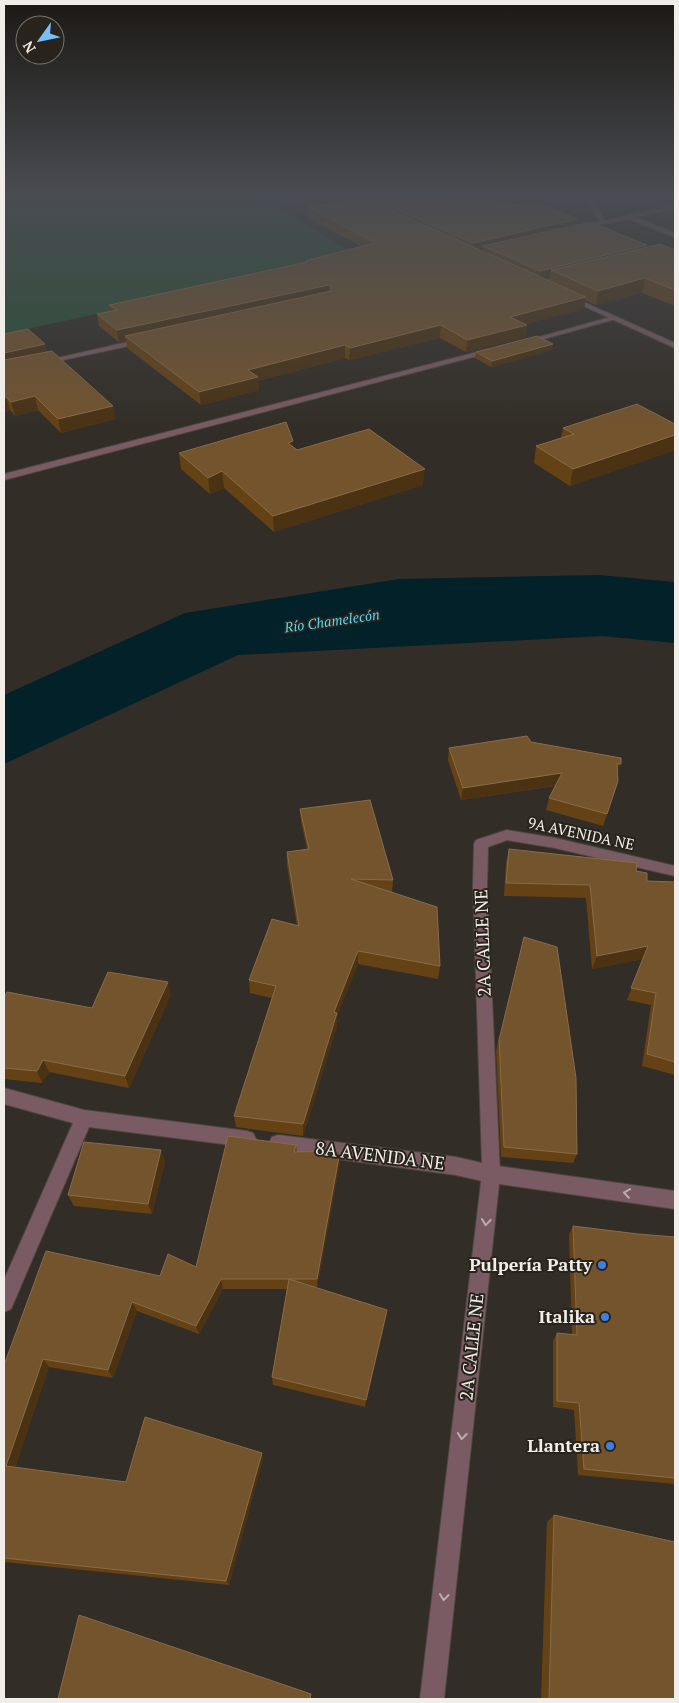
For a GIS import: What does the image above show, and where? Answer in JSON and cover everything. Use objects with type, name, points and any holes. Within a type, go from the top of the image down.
[{"type":"street","points":[[562,294],[675,346]]},
{"type":"street","points":[[515,345],[614,318]]},
{"type":"street","points":[[32,365],[157,338]]},
{"type":"street","points":[[4,477],[505,348]]},
{"type":"street","name":"9A AVENIDA NE","points":[[481,844],[507,835],[675,871]]},
{"type":"street","name":"2A CALLE NE","points":[[432,1699],[491,1174],[480,886],[481,844]]},
{"type":"street","name":"8A AVENIDA NE","points":[[4,1096],[84,1118],[456,1166],[491,1174],[675,1200]]},
{"type":"street","points":[[4,1302],[84,1118]]},
{"type":"green space","points":[[4,273],[283,273],[4,334]]},
{"type":"water","name":"Río Chamelecón","points":[[598,575],[675,582],[675,643],[602,636],[238,655],[4,764],[4,695],[185,613],[399,579]]},
{"type":"building","points":[[254,273],[533,273],[586,297],[510,317],[527,325],[467,340],[441,325],[350,348],[345,345],[248,370],[258,377],[199,392],[125,336],[331,291],[332,286],[329,285],[117,330],[97,314],[117,310],[109,305]]},
{"type":"building","points":[[559,273],[675,273],[675,290],[645,278],[598,291]]},
{"type":"building","points":[[28,329],[45,344],[4,353],[4,334]]},
{"type":"building","points":[[537,336],[553,344],[492,361],[476,352]]},
{"type":"building","points":[[52,351],[113,406],[58,419],[35,396],[11,402],[4,397],[4,360]]},
{"type":"building","points":[[637,404],[675,424],[675,435],[573,469],[536,446],[574,434],[563,428]]},
{"type":"building","points":[[286,422],[293,441],[288,443],[297,450],[369,429],[425,469],[273,516],[222,471],[208,478],[179,453]]},
{"type":"building","points":[[527,736],[531,742],[621,758],[621,764],[617,764],[618,781],[607,814],[549,798],[562,773],[463,788],[449,748]]},
{"type":"building","points":[[370,800],[393,880],[351,879],[437,907],[440,966],[358,951],[334,1012],[337,1013],[303,1124],[234,1116],[276,986],[249,980],[272,919],[299,926],[287,852],[309,849],[300,809]]},
{"type":"building","points":[[509,849],[637,863],[636,871],[647,873],[647,881],[675,882],[675,1062],[647,1054],[656,993],[631,988],[648,946],[597,956],[590,885],[506,883]]},
{"type":"building","points":[[524,937],[557,947],[576,1078],[577,1154],[504,1147],[499,1040]]},
{"type":"building","points":[[108,972],[168,982],[125,1076],[43,1060],[37,1071],[4,1068],[4,998],[7,992],[92,1008]]},
{"type":"building","points":[[228,1136],[296,1145],[294,1152],[340,1151],[317,1279],[221,1279],[196,1326],[132,1302],[108,1370],[43,1359],[6,1466],[126,1482],[145,1417],[262,1453],[226,1581],[4,1558],[4,1365],[46,1251],[160,1276],[168,1254],[196,1267]]},
{"type":"building","points":[[84,1142],[161,1150],[148,1204],[68,1195]]},
{"type":"building","points":[[573,1226],[675,1237],[675,1478],[584,1469],[579,1403],[557,1401],[557,1333],[577,1335]]},
{"type":"building","points":[[289,1279],[387,1310],[366,1400],[272,1377]]},
{"type":"building","points":[[554,1515],[675,1542],[675,1699],[549,1699]]},
{"type":"building","points":[[79,1615],[311,1694],[310,1699],[58,1699]]},
{"type":"place","name":"Pulpería Patty","points":[[602,1265]]},
{"type":"place","name":"Italika","points":[[605,1317]]},
{"type":"place","name":"Llantera","points":[[610,1446]]}]
